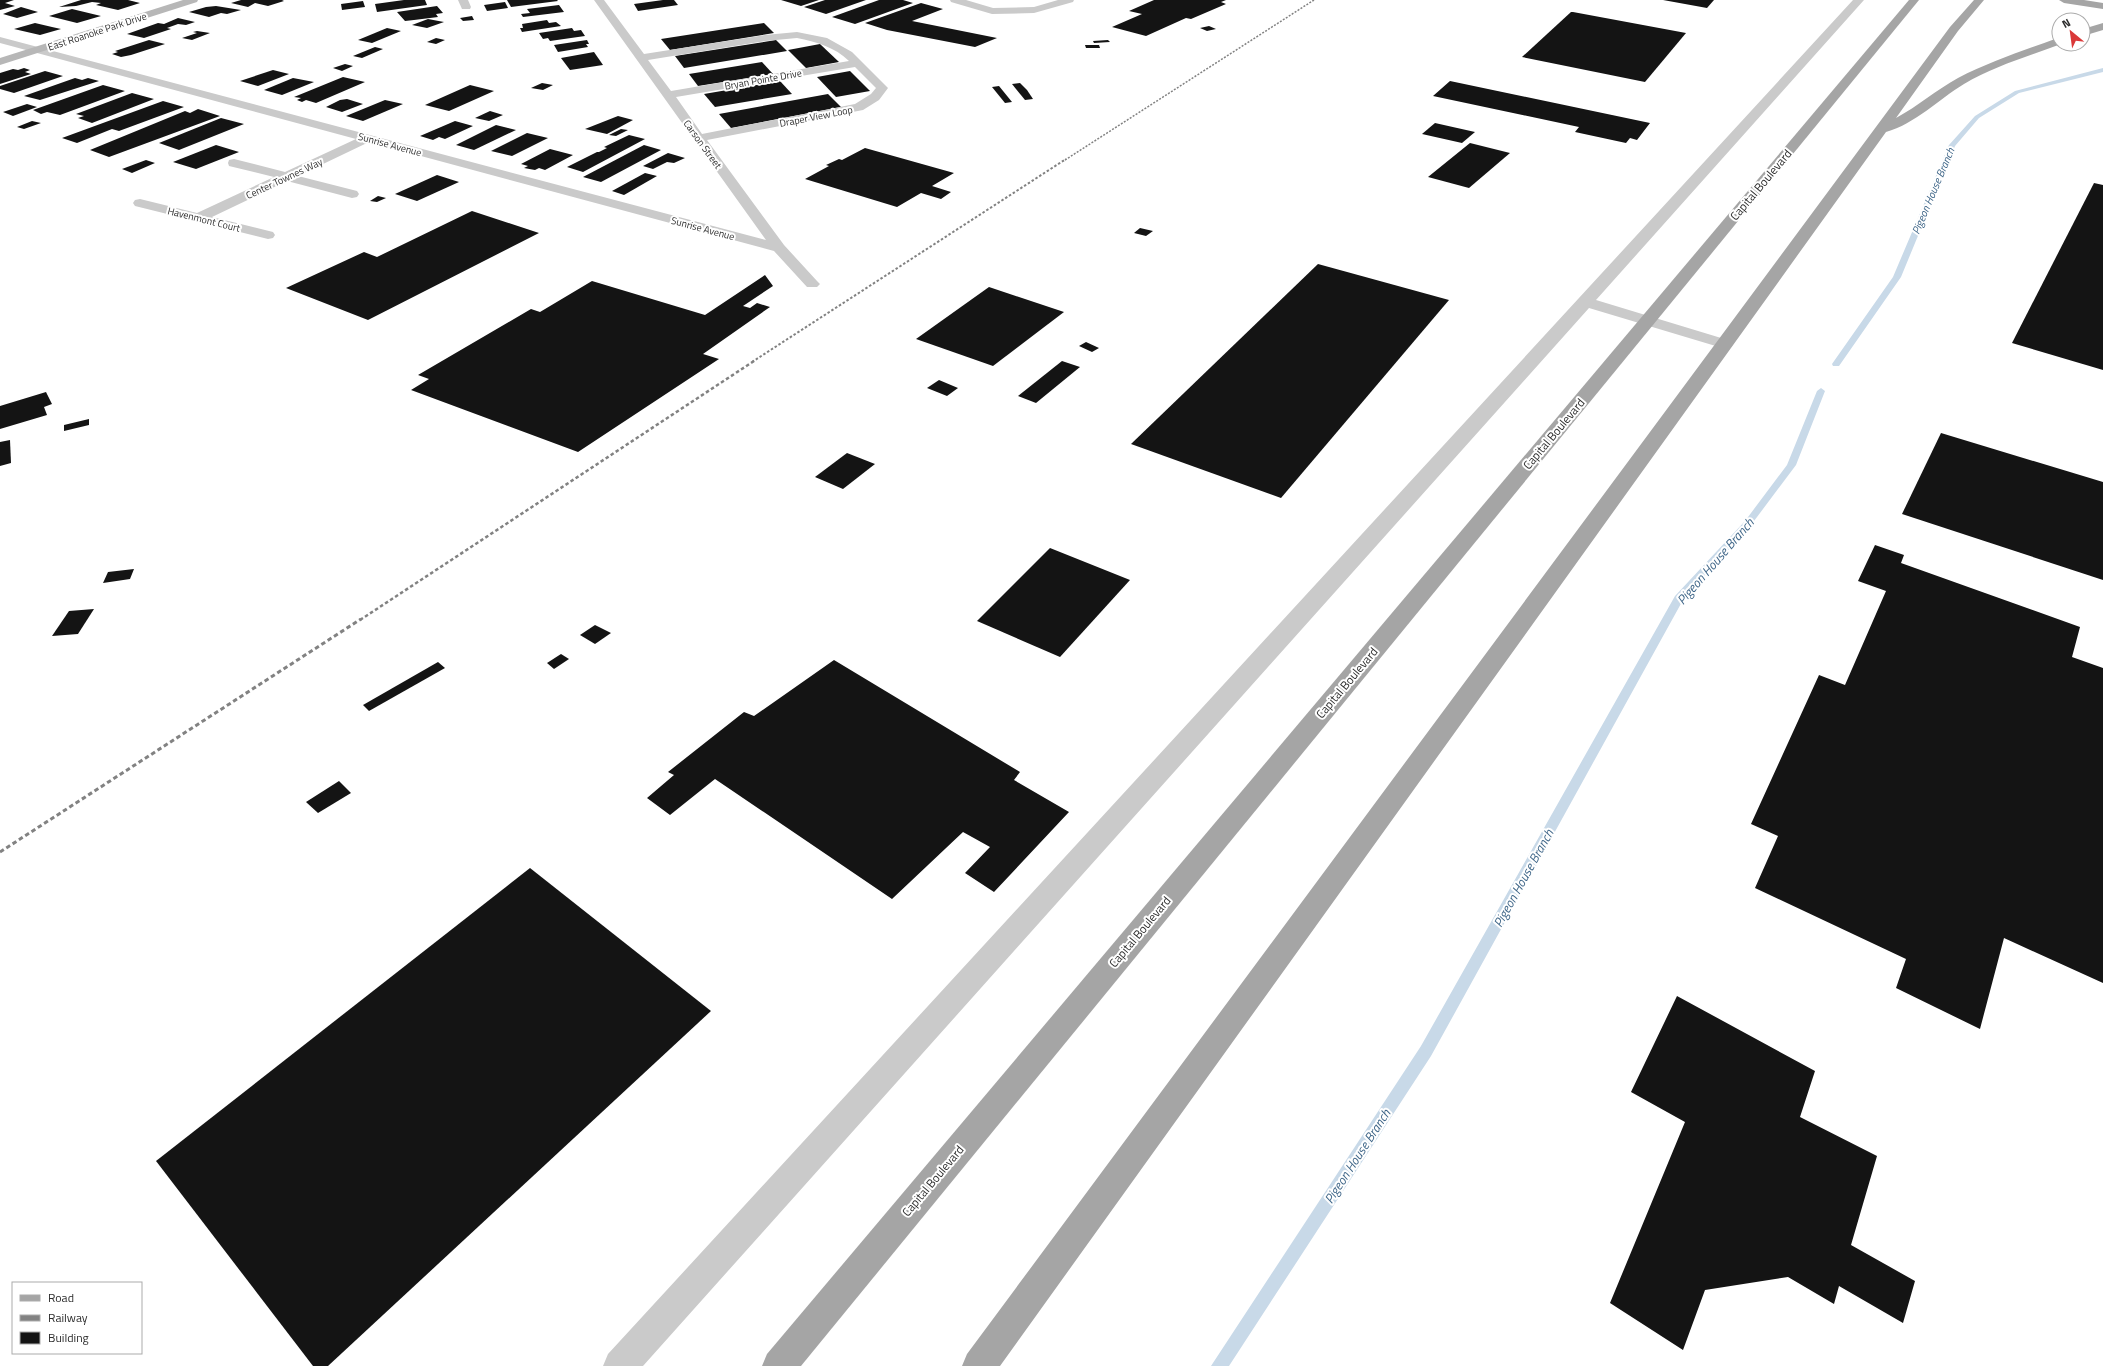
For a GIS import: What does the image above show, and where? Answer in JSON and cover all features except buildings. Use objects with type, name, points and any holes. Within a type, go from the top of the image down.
[{"type":"main road","name":"Capital Boulevard","points":[[779,1366],[1914,0]]},
{"type":"main road","points":[[979,1366],[1954,29],[1979,0]]},
{"type":"main road","points":[[2064,0],[2103,6]]},
{"type":"main road","points":[[2091,30],[2103,26]]},
{"type":"main road","points":[[1881,131],[1918,111],[1928,102],[1961,81],[2005,61],[2051,44]]},
{"type":"street","name":"East Roanoke Park Drive","points":[[0,62],[193,0]]},
{"type":"street","name":"Carson Street","points":[[599,0],[779,248],[812,284]]},
{"type":"street","points":[[955,0],[992,10],[1034,10],[1069,0]]},
{"type":"street","points":[[620,1366],[1859,0]]},
{"type":"street","name":"Draper View Loop","points":[[641,58],[765,38],[797,35],[823,40],[848,54],[882,88],[875,97],[859,107],[699,138]]},
{"type":"street","name":"Sunrise Avenue","points":[[0,40],[779,248]]},
{"type":"street","name":"Bryan Pointe Drive","points":[[668,95],[858,63]]},
{"type":"street","name":"Center Townes Way","points":[[200,217],[368,138]]},
{"type":"street","points":[[234,163],[352,194]]},
{"type":"street","name":"Havenmont Court","points":[[140,202],[268,234]]},
{"type":"street","points":[[1585,302],[1725,344]]},
{"type":"waterway","name":"Pigeon House Branch","points":[[1836,364],[1897,277],[1952,145],[1977,117],[2017,92],[2103,70]]},
{"type":"waterway","name":"Pigeon House Branch","points":[[1219,1366],[1426,1051],[1679,598],[1748,523],[1791,465],[1821,391]]},
{"type":"railway","points":[[1065,160],[1314,0]]},
{"type":"railway","points":[[752,362],[1066,159]]},
{"type":"railway","points":[[360,620],[754,361]]},
{"type":"railway","points":[[0,852],[361,619]]}]
